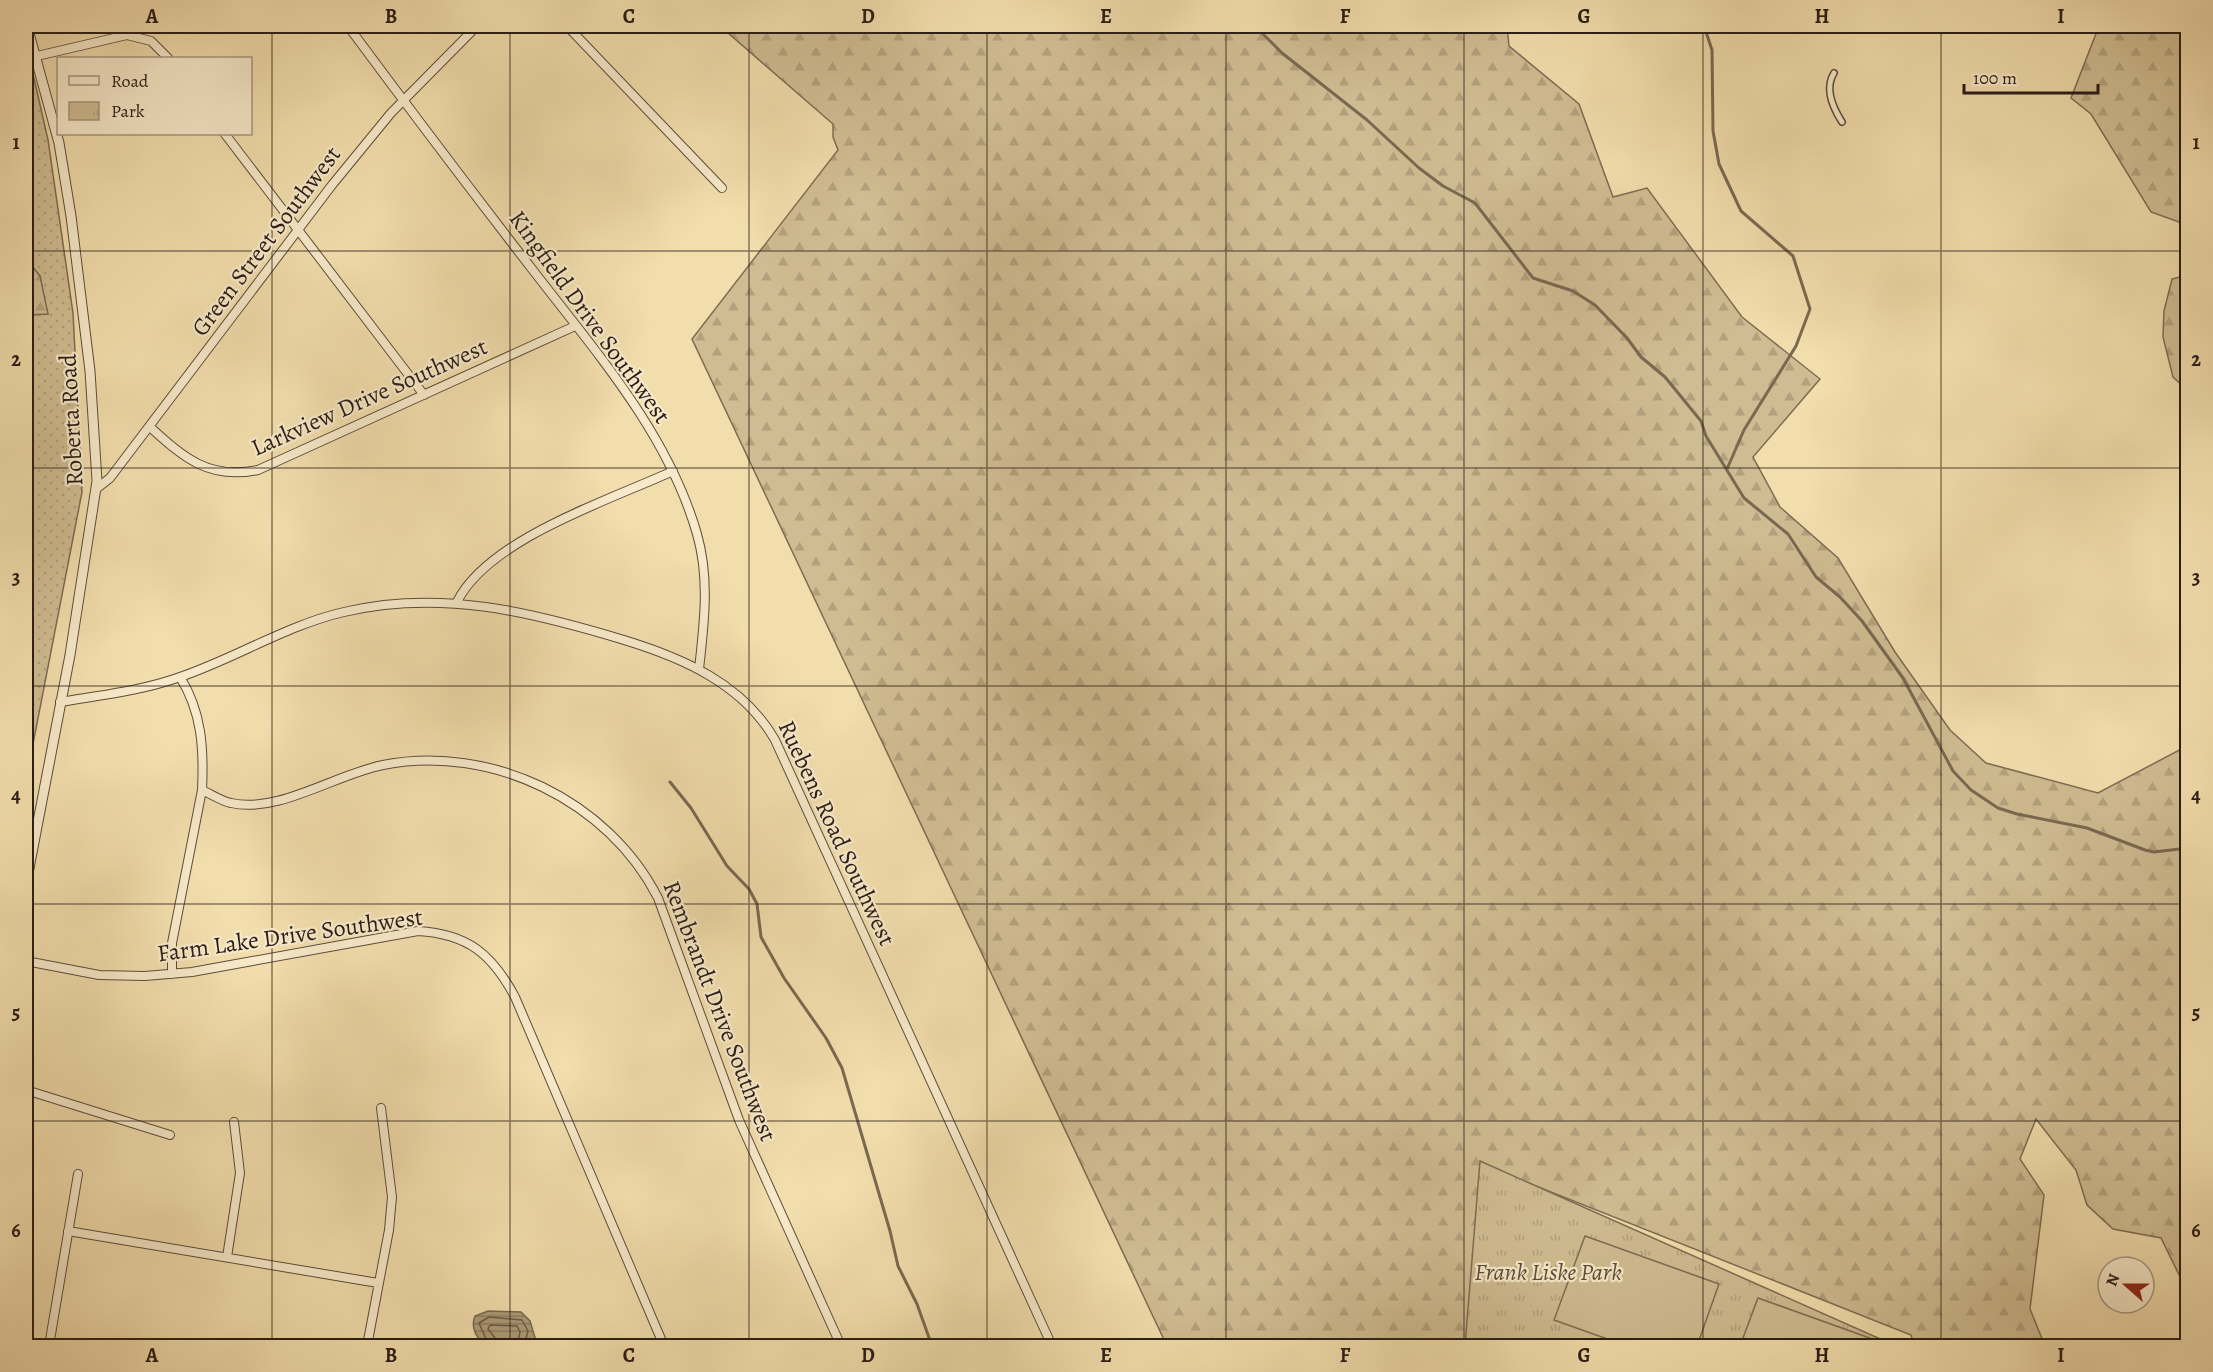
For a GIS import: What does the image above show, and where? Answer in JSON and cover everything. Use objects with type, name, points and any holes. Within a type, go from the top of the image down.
[{"type":"street","name":"Roberta Road","points":[[26,884],[96,489],[90,371],[71,216],[59,143],[27,26]]},
{"type":"street","name":"Kingfield Drive Southwest","points":[[348,26],[649,427],[673,471],[697,535],[704,571],[705,617],[699,669]]},
{"type":"street","name":"Green Street Southwest","points":[[96,489],[110,478],[150,427],[332,184],[403,100],[477,26]]},
{"type":"street","points":[[567,26],[722,188]]},
{"type":"street","points":[[37,56],[127,35],[151,41],[167,57]]},
{"type":"street","points":[[1834,73],[1830,84],[1833,109],[1842,122]]},
{"type":"street","points":[[226,135],[424,395]]},
{"type":"street","name":"Larkview Drive Southwest","points":[[150,427],[194,462],[221,474],[239,474],[258,470],[575,326]]},
{"type":"street","points":[[457,602],[478,573],[507,549],[673,471]]},
{"type":"street","name":"Ruebens Road Southwest","points":[[60,702],[142,688],[180,677],[310,621],[344,612],[392,604],[457,602],[499,608],[574,625],[668,655],[699,669],[749,705],[775,740],[1052,1347]]},
{"type":"street","points":[[172,974],[172,943],[202,790],[202,740],[199,722],[192,699],[180,677]]},
{"type":"street","name":"Rembrandt Drive Southwest","points":[[202,790],[226,802],[252,806],[276,801],[367,769],[423,759],[440,760],[499,771],[525,779],[544,787],[594,819],[619,842],[642,870],[658,898],[739,1120],[841,1347]]},
{"type":"street","name":"Farm Lake Drive Southwest","points":[[26,961],[99,975],[129,977],[172,974],[418,932],[452,937],[473,945],[503,975],[515,997],[664,1347]]},
{"type":"street","points":[[26,1090],[170,1135]]},
{"type":"street","points":[[367,1347],[389,1230],[392,1197],[381,1108]]},
{"type":"street","points":[[227,1257],[240,1173],[234,1122]]},
{"type":"street","points":[[49,1347],[78,1174]]},
{"type":"street","points":[[68,1231],[378,1283]]},
{"type":"green space","points":[[720,26],[1507,26],[1509,46],[1579,104],[1613,197],[1647,188],[1742,317],[1820,379],[1753,457],[1780,507],[1838,558],[1895,652],[1950,730],[1986,763],[2098,793],[2187,746],[2187,1286],[2185,1287],[2161,1238],[2113,1229],[2087,1205],[2076,1170],[2036,1119],[2020,1159],[2044,1195],[2030,1309],[2045,1346],[1914,1346],[1911,1335],[1531,1184],[1515,1346],[1167,1346],[692,339],[838,150],[833,137],[833,124]]},
{"type":"green space","points":[[2099,26],[2187,26],[2187,225],[2151,212],[2091,114],[2071,98]]},
{"type":"green space","points":[[28,52],[48,140],[73,313],[82,492],[26,780],[26,315],[47,314],[40,276],[26,259],[26,53]]},
{"type":"green space","points":[[26,259],[40,276],[48,314],[26,315]]},
{"type":"green space","points":[[2188,275],[2187,390],[2173,377],[2163,337],[2164,311],[2172,279]]},
{"type":"green space","name":"Frank Liske Park","points":[[1480,1161],[1896,1346],[1465,1346]]},
{"type":"green space","points":[[1585,1236],[1719,1284],[1697,1346],[1627,1346],[1554,1320]]},
{"type":"green space","points":[[1758,1298],[1892,1346],[1740,1346]]},
{"type":"water","points":[[488,1311],[521,1312],[530,1321],[536,1341],[526,1346],[484,1346],[473,1324],[475,1316]]},
{"type":"waterway","points":[[1255,26],[1282,53],[1367,120],[1419,168],[1443,186],[1475,203],[1533,278],[1573,291],[1595,305],[1627,338],[1641,357],[1665,377],[1701,421],[1706,436],[1744,498],[1788,534],[1816,577],[1840,597],[1862,621],[1903,678],[1953,771],[1971,790],[1998,808],[2087,828],[2145,850],[2154,852],[2188,848]]},
{"type":"waterway","points":[[1704,26],[1712,50],[1713,131],[1719,164],[1741,211],[1793,256],[1810,309],[1796,346],[1744,430],[1727,469]]},
{"type":"waterway","points":[[670,782],[691,808],[727,866],[749,889],[757,904],[761,937],[784,978],[826,1038],[842,1068],[890,1231],[898,1266],[917,1304],[932,1346]]}]
